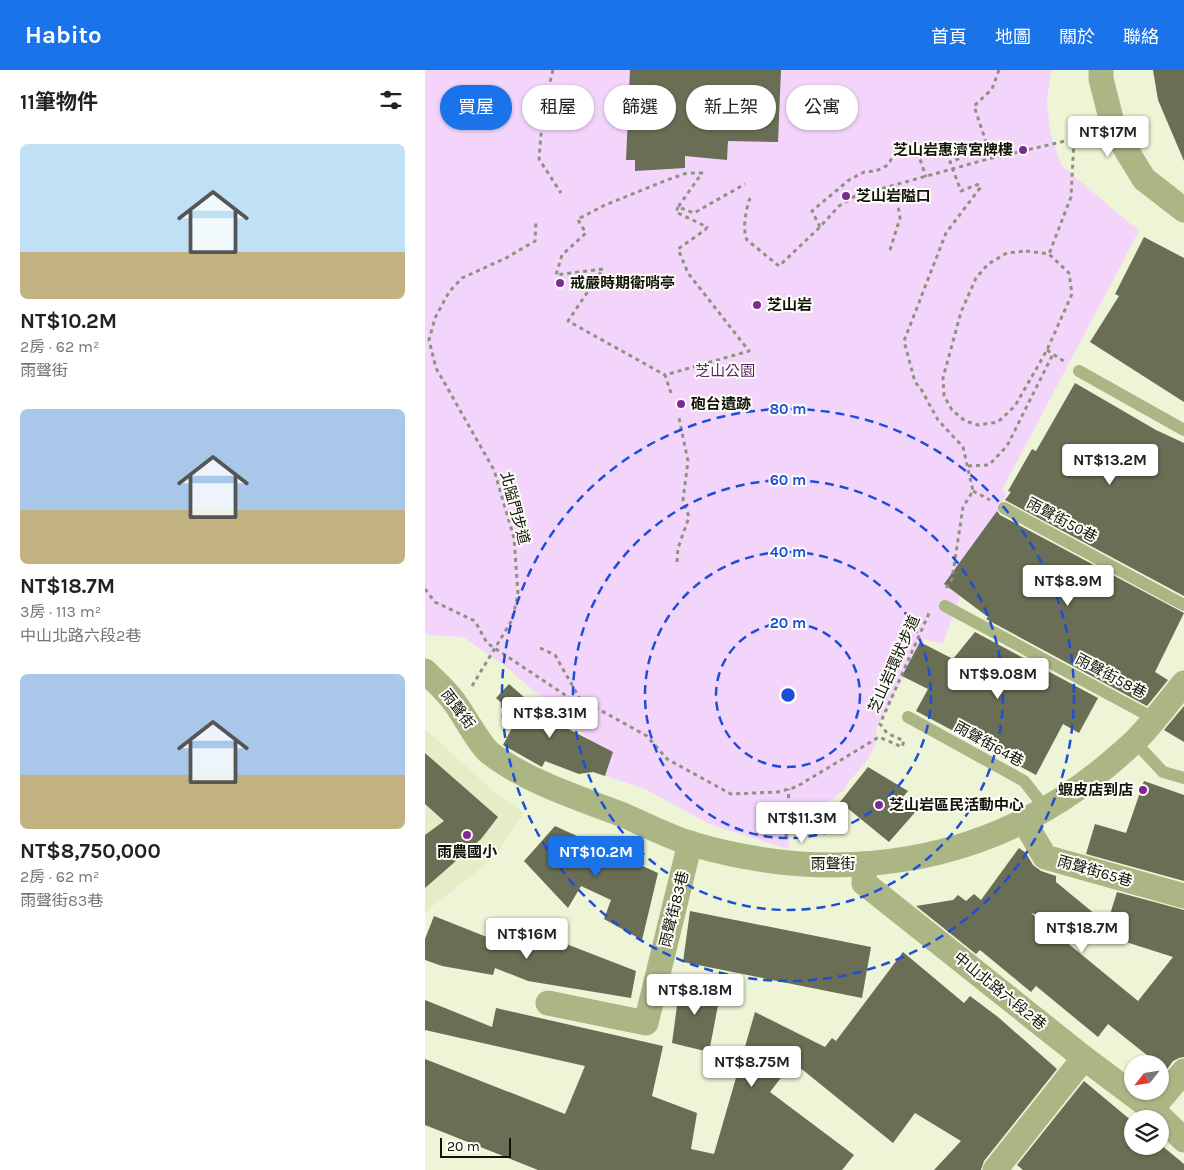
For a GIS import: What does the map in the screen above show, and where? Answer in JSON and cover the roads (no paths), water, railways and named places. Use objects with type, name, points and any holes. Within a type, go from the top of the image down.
[{"type":"street","points":[[1101,70],[1101,79],[1115,130],[1144,178],[1184,210]]},
{"type":"street","name":"雨聲街","points":[[425,671],[454,701],[489,752],[527,776],[691,843],[743,856],[801,864],[865,864],[923,856],[986,837],[1024,821],[1046,809],[1089,780],[1135,742],[1184,683]]},
{"type":"street","name":"雨聲街65巷","points":[[1024,821],[1045,856],[1184,896]]},
{"type":"street","name":"雨聲街83巷","points":[[548,1003],[646,1023],[691,843]]},
{"type":"street","name":"中山北路六段2巷","points":[[865,864],[864,883],[1084,1058],[1152,1109],[1184,1140]]},
{"type":"street","points":[[995,1170],[1084,1058]]},
{"type":"street","points":[[1152,1109],[1184,1071]]},
{"type":"lane","points":[[1079,371],[1184,430]]},
{"type":"lane","name":"雨聲街50巷","points":[[1001,506],[1184,605]]},
{"type":"lane","name":"雨聲街58巷","points":[[945,606],[1155,719]]},
{"type":"lane","name":"雨聲街64巷","points":[[908,718],[1024,781],[1046,809]]},
{"type":"lane","points":[[1135,742],[1163,772],[1184,778]]},
{"type":"place","name":"芝山岩惠濟宮牌樓","points":[[1023,150]]},
{"type":"place","name":"芝山岩隘口","points":[[846,196]]},
{"type":"place","name":"戒嚴時期衛哨亭","points":[[560,283]]},
{"type":"place","name":"芝山岩","points":[[757,305]]},
{"type":"place","name":"砲台遺跡","points":[[681,404]]},
{"type":"place","name":"蝦皮店到店","points":[[1143,790]]},
{"type":"place","name":"芝山岩區民活動中心","points":[[879,805]]},
{"type":"place","name":"雨農國小","points":[[467,835]]},
{"type":"park label","name":"芝山公園","points":[[725,371]]}]
